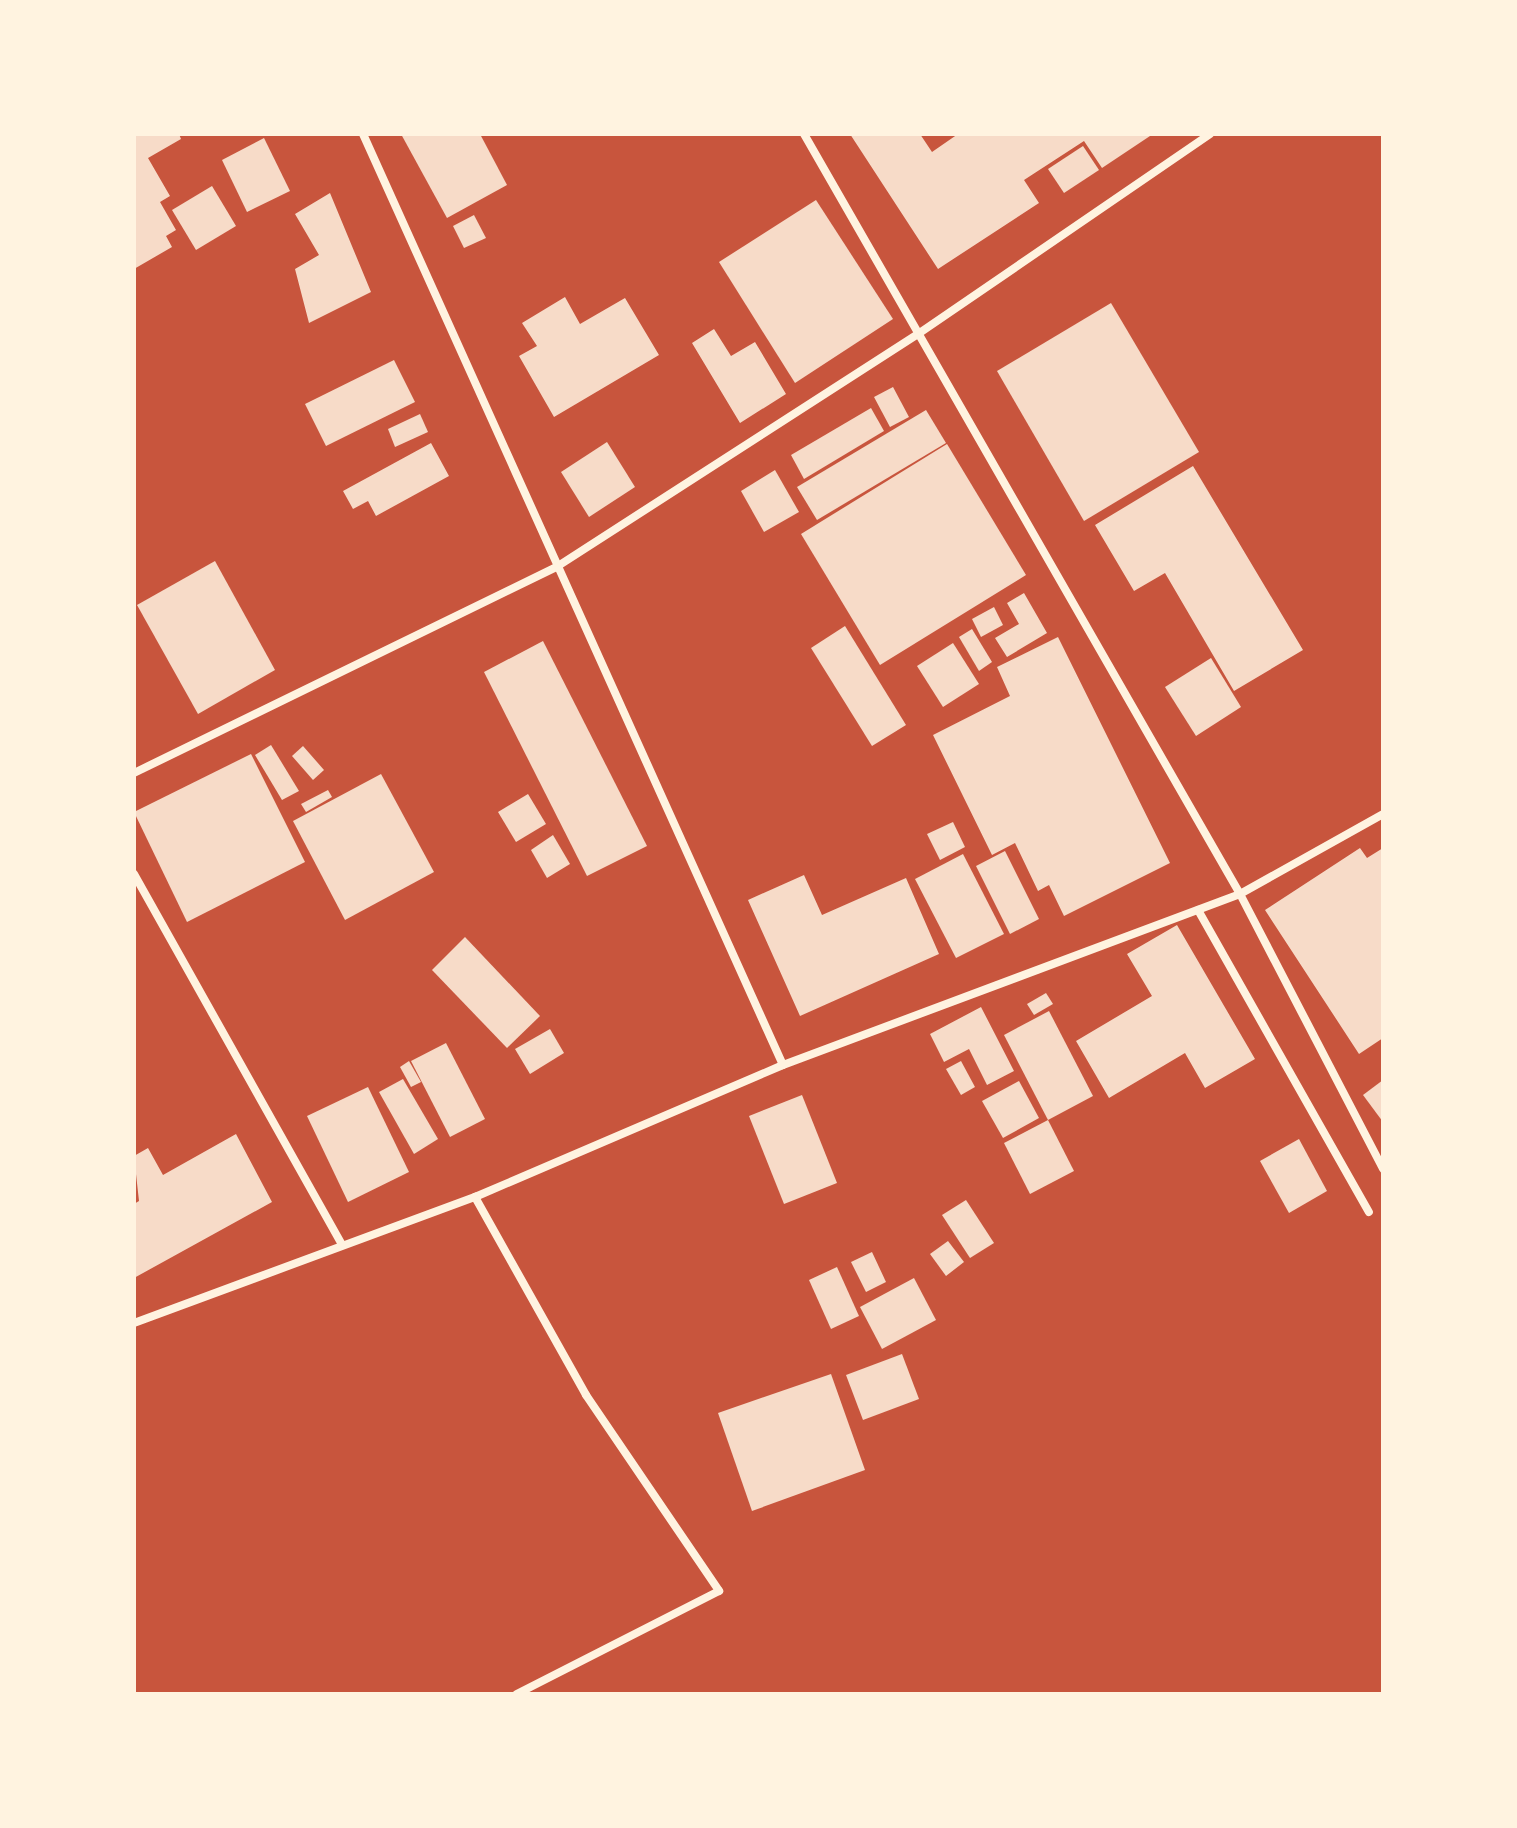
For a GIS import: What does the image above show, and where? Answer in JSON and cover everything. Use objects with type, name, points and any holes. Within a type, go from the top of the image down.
[{"type":"street","points":[[363,134],[783,1065]]},
{"type":"street","points":[[804,134],[1240,894],[1383,1169]]},
{"type":"street","points":[[134,773],[558,566],[918,334],[1210,134]]},
{"type":"street","points":[[134,1323],[475,1197],[783,1065],[1240,894],[1383,814]]},
{"type":"street","points":[[134,874],[342,1245]]},
{"type":"street","points":[[1198,910],[1369,1212]]},
{"type":"street","points":[[475,1197],[586,1395],[719,1591],[517,1694]]},
{"type":"building","points":[[134,134],[179,134],[181,139],[148,158],[170,196],[160,202],[176,230],[166,236],[172,247],[134,269]]},
{"type":"building","points":[[401,134],[480,134],[507,185],[447,218]]},
{"type":"building","points":[[850,134],[920,134],[932,152],[958,134],[1153,134],[1102,168],[1084,141],[1024,180],[1039,203],[938,269]]},
{"type":"building","points":[[264,138],[290,191],[247,212],[222,160]]},
{"type":"building","points":[[1083,146],[1099,170],[1064,193],[1048,169]]},
{"type":"building","points":[[212,186],[236,226],[196,250],[172,210]]},
{"type":"building","points":[[330,193],[371,292],[309,323],[295,269],[319,255],[295,214]]},
{"type":"building","points":[[816,200],[893,319],[795,383],[719,262]]},
{"type":"building","points":[[474,215],[486,238],[464,248],[453,226]]},
{"type":"building","points":[[565,297],[580,324],[625,298],[659,355],[554,417],[519,356],[537,346],[522,323]]},
{"type":"building","points":[[1111,303],[1199,452],[1084,521],[997,371]]},
{"type":"building","points":[[714,329],[731,356],[755,342],[786,394],[740,423],[692,343]]},
{"type":"building","points":[[394,360],[415,402],[326,446],[305,404]]},
{"type":"building","points":[[893,387],[909,417],[890,427],[874,397]]},
{"type":"building","points":[[871,408],[884,431],[804,479],[791,455]]},
{"type":"building","points":[[926,410],[946,443],[817,520],[797,487]]},
{"type":"building","points":[[420,414],[428,432],[395,447],[388,429]]},
{"type":"building","points":[[607,442],[635,487],[589,517],[561,472]]},
{"type":"building","points":[[431,443],[449,476],[376,516],[368,501],[353,509],[343,491]]},
{"type":"building","points":[[947,444],[1026,575],[880,665],[801,534]]},
{"type":"building","points":[[1193,466],[1303,650],[1234,691],[1165,573],[1134,591],[1095,525]]},
{"type":"building","points":[[775,470],[799,512],[764,532],[741,491]]},
{"type":"building","points":[[215,561],[275,670],[198,714],[137,605]]},
{"type":"building","points":[[1024,593],[1047,633],[1007,657],[995,638],[1019,624],[1007,603]]},
{"type":"building","points":[[994,607],[1003,625],[981,637],[972,619]]},
{"type":"building","points":[[845,626],[906,725],[872,746],[811,648]]},
{"type":"building","points":[[972,629],[992,662],[979,671],[959,637]]},
{"type":"building","points":[[1058,637],[1170,863],[1064,916],[1049,885],[1038,891],[1015,843],[992,855],[933,735],[1010,696],[997,667]]},
{"type":"building","points":[[543,641],[647,846],[587,876],[484,672]]},
{"type":"building","points":[[953,643],[979,684],[943,707],[917,666]]},
{"type":"building","points":[[1211,658],[1241,707],[1196,736],[1165,687]]},
{"type":"building","points":[[271,745],[299,791],[282,800],[255,755]]},
{"type":"building","points":[[303,746],[324,770],[313,780],[292,756]]},
{"type":"building","points":[[251,754],[305,862],[187,922],[134,812]]},
{"type":"building","points":[[381,774],[434,872],[345,920],[293,821]]},
{"type":"building","points":[[328,790],[332,797],[306,812],[301,804]]},
{"type":"building","points":[[528,794],[546,824],[516,842],[498,812]]},
{"type":"building","points":[[953,822],[965,847],[940,860],[927,834]]},
{"type":"building","points":[[553,835],[570,864],[547,878],[531,850]]},
{"type":"building","points":[[1360,848],[1367,858],[1383,848],[1383,1038],[1359,1054],[1265,910]]},
{"type":"building","points":[[1005,851],[1039,919],[1010,934],[976,866]]},
{"type":"building","points":[[963,854],[1004,934],[956,958],[915,879]]},
{"type":"building","points":[[804,875],[822,915],[906,878],[939,954],[800,1016],[748,900]]},
{"type":"building","points":[[1177,925],[1255,1059],[1205,1088],[1185,1053],[1109,1098],[1076,1041],[1152,996],[1127,954]]},
{"type":"building","points":[[465,937],[540,1016],[507,1048],[432,970]]},
{"type":"building","points":[[1046,993],[1053,1004],[1034,1015],[1027,1004]]},
{"type":"building","points":[[981,1007],[1014,1071],[987,1085],[969,1049],[944,1062],[930,1034]]},
{"type":"building","points":[[1049,1011],[1093,1096],[1048,1120],[1004,1035]]},
{"type":"building","points":[[550,1029],[564,1053],[530,1074],[515,1049]]},
{"type":"building","points":[[446,1043],[485,1119],[450,1137],[411,1061]]},
{"type":"building","points":[[409,1061],[421,1082],[411,1087],[400,1067]]},
{"type":"building","points":[[961,1061],[975,1087],[961,1095],[946,1069]]},
{"type":"building","points":[[403,1079],[438,1139],[414,1154],[379,1092]]},
{"type":"building","points":[[1383,1080],[1383,1122],[1363,1095]]},
{"type":"building","points":[[1019,1081],[1039,1118],[1003,1138],[982,1101]]},
{"type":"building","points":[[368,1087],[409,1172],[348,1202],[307,1116]]},
{"type":"building","points":[[802,1095],[837,1183],[784,1204],[749,1116]]},
{"type":"building","points":[[1048,1120],[1074,1171],[1030,1194],[1004,1143]]},
{"type":"building","points":[[236,1134],[272,1202],[134,1278],[134,1204],[139,1201],[134,1156],[148,1148],[163,1175]]},
{"type":"building","points":[[1299,1139],[1327,1191],[1289,1213],[1260,1161]]},
{"type":"building","points":[[966,1200],[994,1243],[970,1258],[942,1215]]},
{"type":"building","points":[[948,1241],[964,1262],[946,1276],[930,1254]]},
{"type":"building","points":[[872,1252],[886,1282],[866,1292],[851,1262]]},
{"type":"building","points":[[837,1267],[859,1316],[831,1329],[809,1280]]},
{"type":"building","points":[[914,1278],[936,1320],[882,1349],[860,1307]]},
{"type":"building","points":[[902,1354],[919,1399],[863,1420],[846,1375]]},
{"type":"building","points":[[831,1374],[865,1470],[752,1511],[718,1413]]}]
